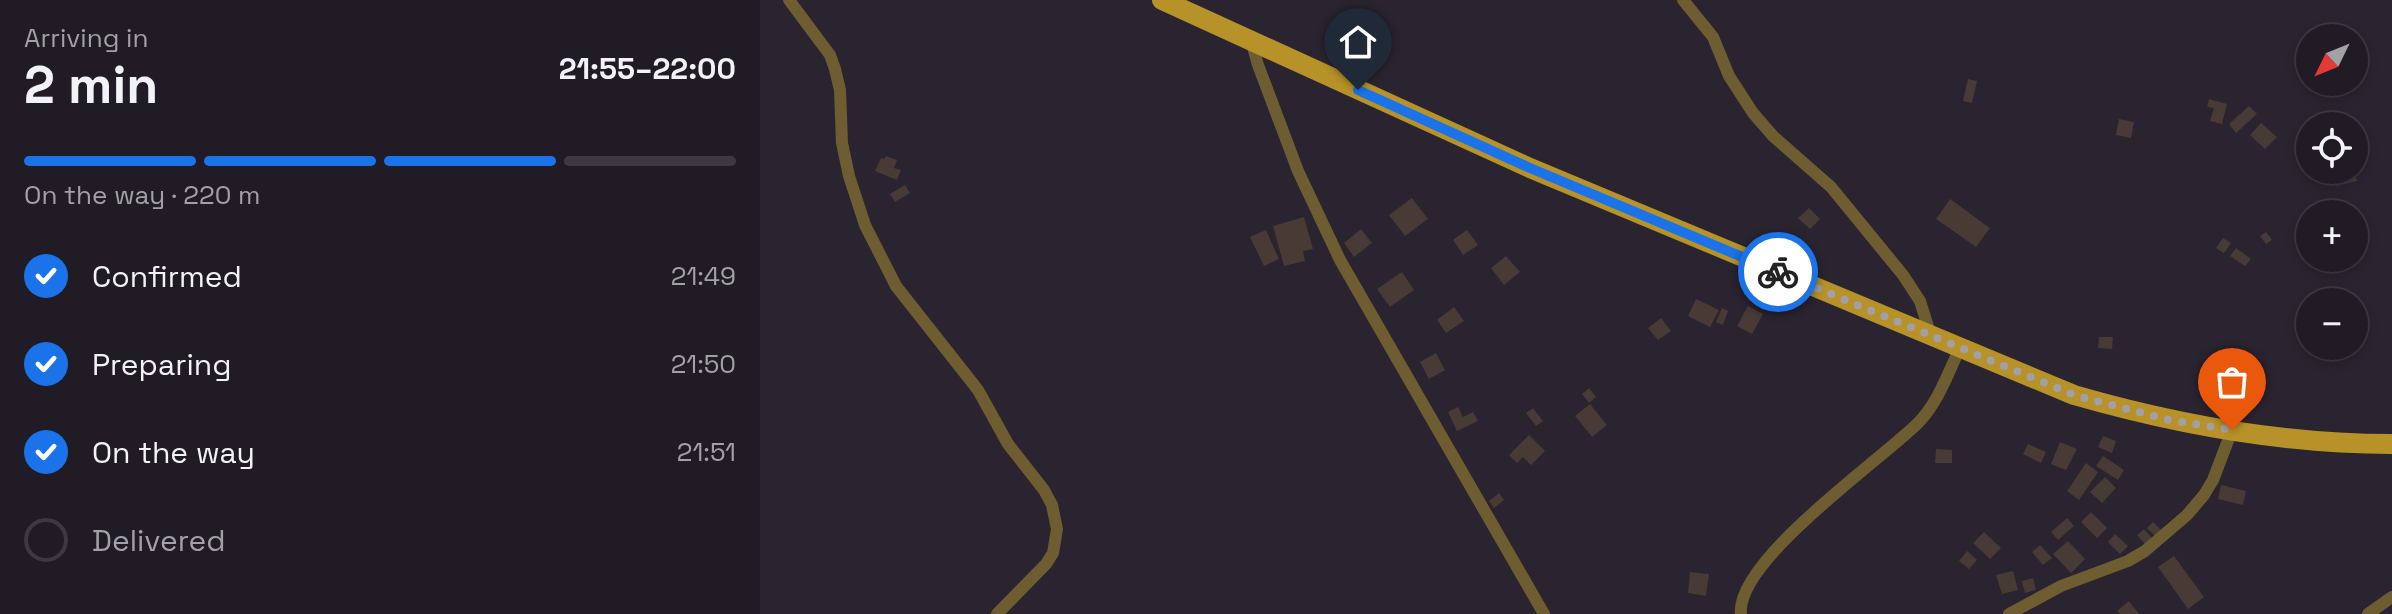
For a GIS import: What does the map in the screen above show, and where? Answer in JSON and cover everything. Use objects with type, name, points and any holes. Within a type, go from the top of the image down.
[{"type":"main road","points":[[1162,0],[1530,168],[2074,395],[2169,420],[2293,440],[2392,444]]},
{"type":"street","points":[[789,0],[830,55],[840,90],[842,143],[858,208],[896,286],[978,390],[1008,444],[1052,505],[1057,529],[1053,553],[997,614]]},
{"type":"street","points":[[1683,0],[1713,37],[1729,76],[1753,113],[1773,136],[1831,187],[1903,275],[1920,301],[1930,333]]},
{"type":"street","points":[[1251,40],[1298,171],[1340,260],[1544,614]]},
{"type":"street","points":[[1741,614],[1740,603],[1744,593],[1781,545],[1929,410],[1960,348]]},
{"type":"street","points":[[2009,614],[2061,586],[2128,561],[2145,551],[2187,515],[2204,495],[2232,430]]},
{"type":"street","points":[[2368,614],[2392,597]]},
{"type":"building","points":[[1968,79],[1977,81],[1972,103],[1963,101]]},
{"type":"building","points":[[2209,99],[2227,104],[2222,124],[2210,121],[2214,108],[2207,107]]},
{"type":"building","points":[[2249,106],[2257,114],[2236,133],[2229,124]]},
{"type":"building","points":[[2119,119],[2134,122],[2131,138],[2116,135]]},
{"type":"building","points":[[2261,123],[2277,137],[2265,149],[2250,135]]},
{"type":"building","points":[[886,156],[897,160],[894,168],[901,170],[897,180],[875,171],[881,158]]},
{"type":"building","points":[[905,185],[910,193],[895,202],[890,194]]},
{"type":"building","points":[[1412,198],[1428,219],[1405,236],[1389,215]]},
{"type":"building","points":[[1950,199],[1990,228],[1976,247],[1936,219]]},
{"type":"building","points":[[1809,208],[1820,219],[1810,229],[1798,218]]},
{"type":"building","points":[[1304,217],[1313,249],[1303,251],[1305,261],[1284,266],[1273,226]]},
{"type":"building","points":[[1361,229],[1372,243],[1354,257],[1344,243]]},
{"type":"building","points":[[1266,230],[1279,259],[1264,266],[1250,237]]},
{"type":"building","points":[[1467,230],[1478,245],[1463,255],[1453,240]]},
{"type":"building","points":[[2266,232],[2272,240],[2266,244],[2260,236]]},
{"type":"building","points":[[2223,238],[2231,243],[2224,253],[2216,248]]},
{"type":"building","points":[[2236,248],[2251,259],[2245,266],[2230,256]]},
{"type":"building","points":[[1506,256],[1520,272],[1504,285],[1491,268]]},
{"type":"building","points":[[1402,272],[1414,290],[1390,307],[1377,289]]},
{"type":"building","points":[[1696,299],[1719,310],[1710,327],[1688,316]]},
{"type":"building","points":[[1748,306],[1763,314],[1752,334],[1737,326]]},
{"type":"building","points":[[1454,307],[1464,321],[1446,333],[1437,320]]},
{"type":"building","points":[[1722,308],[1728,311],[1723,325],[1716,322]]},
{"type":"building","points":[[1661,318],[1671,331],[1658,340],[1648,328]]},
{"type":"building","points":[[2099,337],[2113,337],[2112,349],[2098,348]]},
{"type":"building","points":[[1436,353],[1445,370],[1429,379],[1420,362]]},
{"type":"building","points":[[1589,388],[1596,397],[1589,403],[1582,394]]},
{"type":"building","points":[[1590,404],[1607,425],[1592,437],[1575,416]]},
{"type":"building","points":[[1458,407],[1463,417],[1473,412],[1478,421],[1457,431],[1448,412]]},
{"type":"building","points":[[1533,408],[1543,421],[1536,426],[1526,413]]},
{"type":"building","points":[[1529,435],[1545,451],[1531,465],[1523,457],[1517,463],[1509,455]]},
{"type":"building","points":[[2103,436],[2116,441],[2112,453],[2098,447]]},
{"type":"building","points":[[2060,442],[2077,449],[2066,470],[2051,464]]},
{"type":"building","points":[[2028,444],[2046,452],[2041,463],[2023,454]]},
{"type":"building","points":[[1936,449],[1952,450],[1952,463],[1935,463]]},
{"type":"building","points":[[2103,456],[2124,470],[2118,480],[2096,466]]},
{"type":"building","points":[[2086,463],[2098,472],[2079,500],[2067,491]]},
{"type":"building","points":[[2105,477],[2116,488],[2102,503],[2090,492]]},
{"type":"building","points":[[2221,485],[2246,491],[2243,505],[2218,499]]},
{"type":"building","points":[[1499,493],[1504,500],[1494,508],[1489,501]]},
{"type":"building","points":[[2091,512],[2107,528],[2097,538],[2081,522]]},
{"type":"building","points":[[2067,518],[2074,526],[2058,540],[2051,532]]},
{"type":"building","points":[[2153,522],[2162,531],[2156,537],[2147,528]]},
{"type":"building","points":[[2144,529],[2152,538],[2145,544],[2137,535]]},
{"type":"building","points":[[1984,532],[2001,548],[1990,559],[1973,543]]},
{"type":"building","points":[[2115,534],[2128,546],[2120,554],[2108,542]]},
{"type":"building","points":[[2068,541],[2085,559],[2071,573],[2053,554]]},
{"type":"building","points":[[2040,545],[2052,558],[2043,565],[2032,552]]},
{"type":"building","points":[[1967,551],[1977,560],[1969,569],[1959,561]]},
{"type":"building","points":[[2174,556],[2204,597],[2188,609],[2158,567]]},
{"type":"building","points":[[2013,571],[2018,590],[2002,594],[1996,575]]},
{"type":"building","points":[[1690,572],[1709,574],[1706,596],[1688,593]]},
{"type":"building","points":[[2033,578],[2036,590],[2025,593],[2022,581]]},
{"type":"building","points":[[2129,601],[2139,614],[2120,614],[2117,611]]},
{"type":"way so far","points":[[1778,272],[2074,395],[2169,420],[2232,430]]},
{"type":"route","points":[[1358,90],[1530,168],[1778,272]]}]
